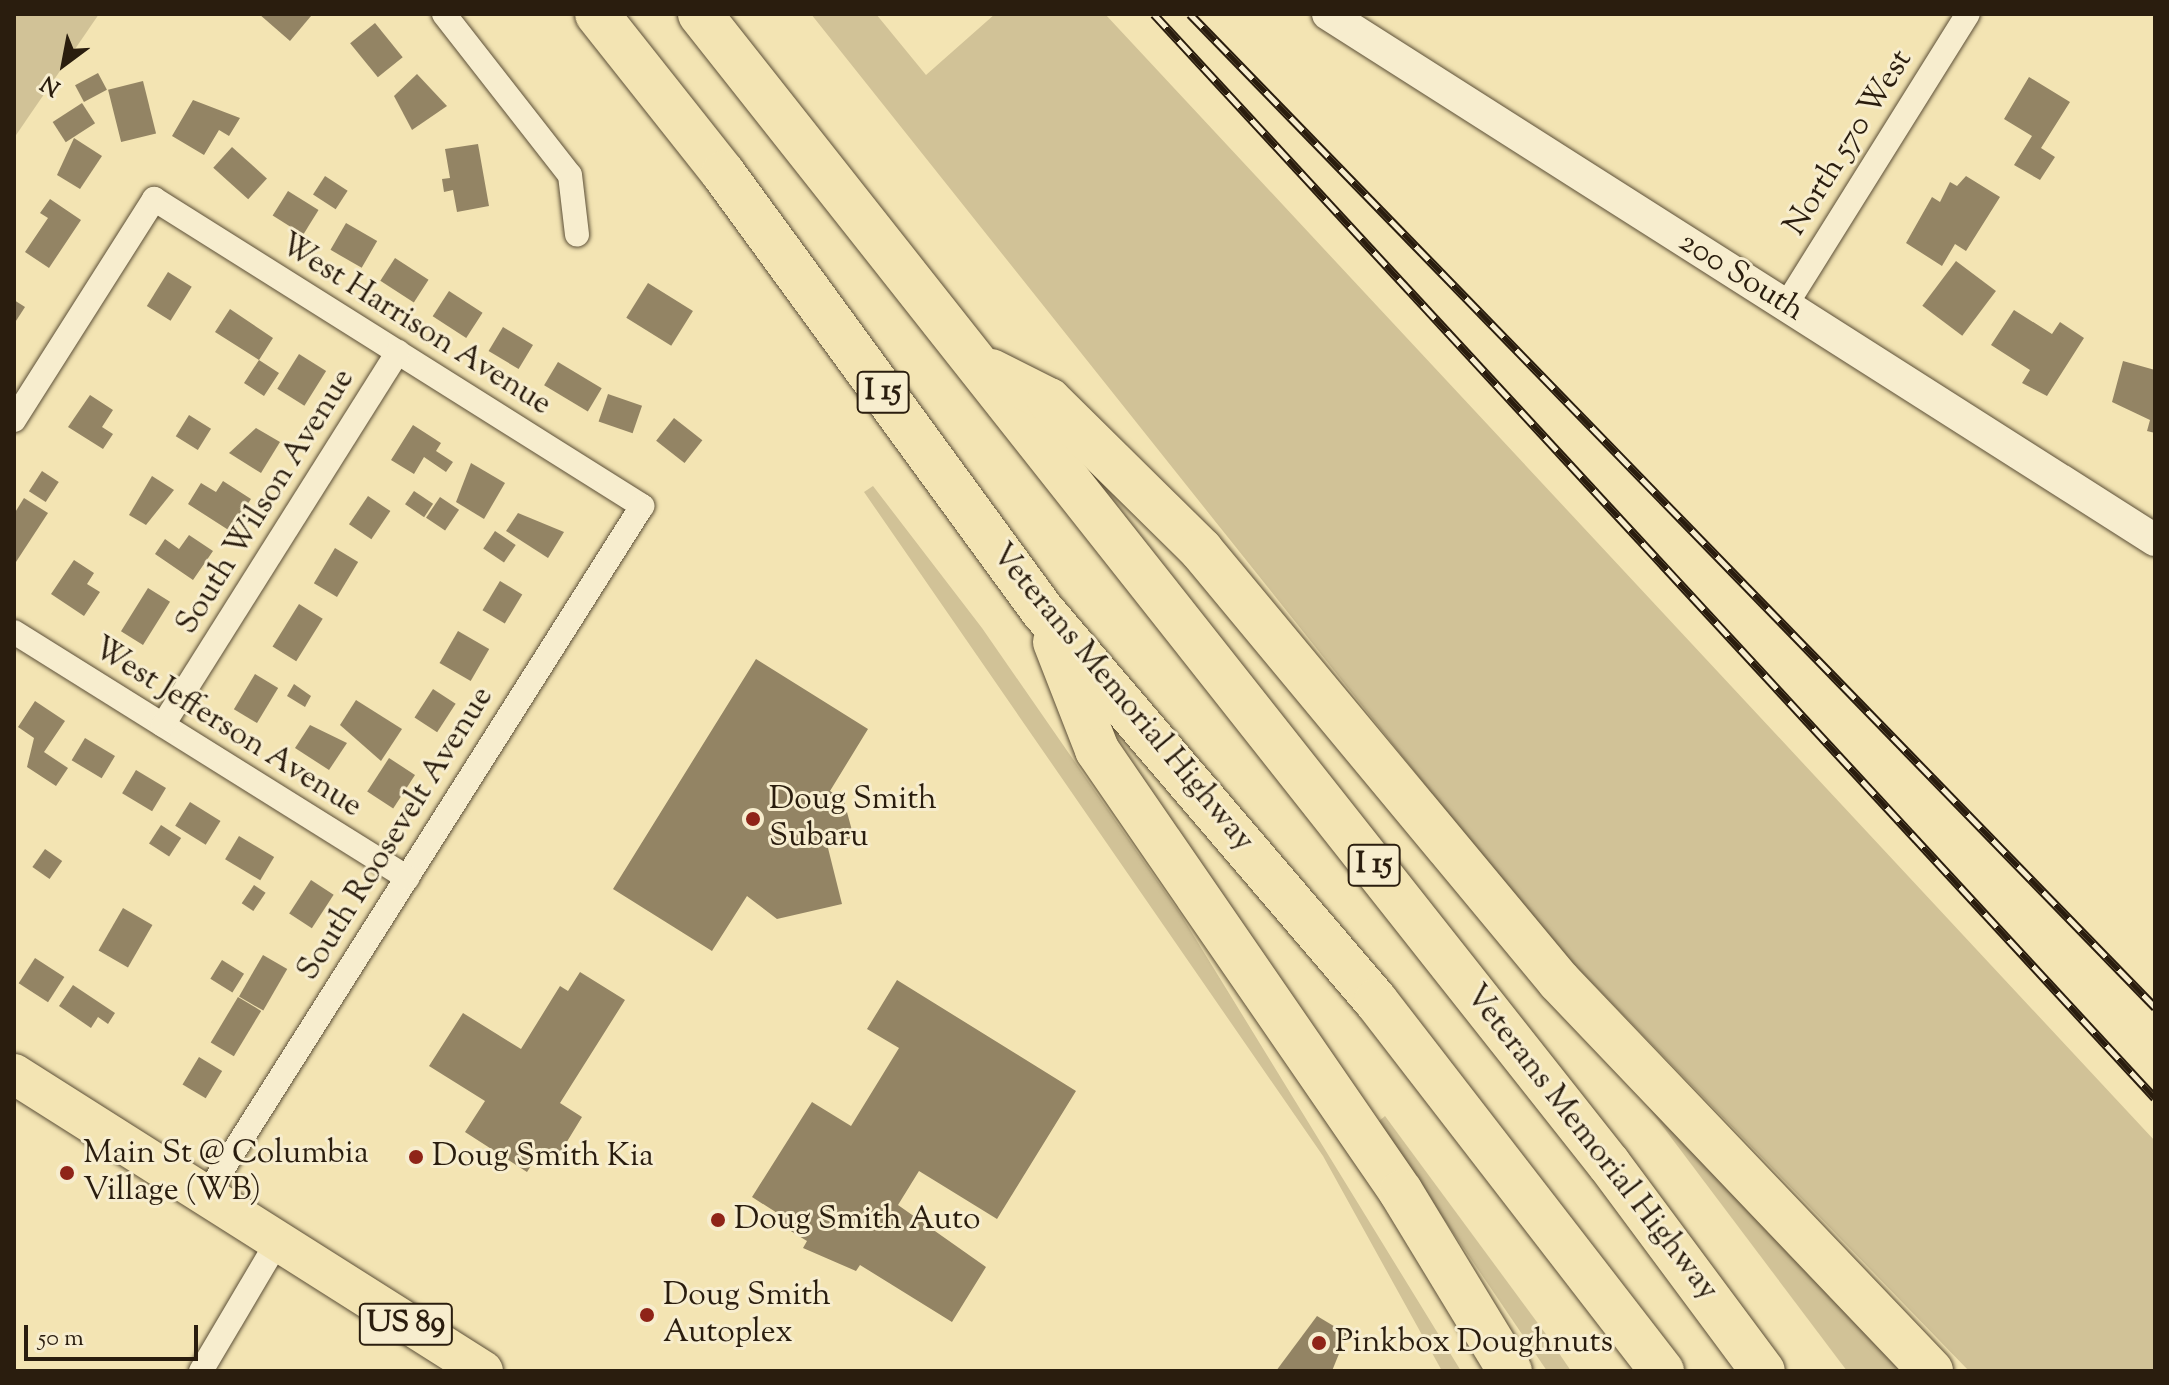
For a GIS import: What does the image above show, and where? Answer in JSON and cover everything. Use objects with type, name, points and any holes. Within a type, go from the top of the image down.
[{"type":"highway","name":"Veterans Memorial Highway","points":[[597,14],[723,173],[1042,610],[1376,1001],[1662,1371]]},
{"type":"highway","name":"Veterans Memorial Highway","points":[[700,14],[1609,1164],[1763,1371]]},
{"type":"highway","points":[[976,364],[1049,400],[1201,550],[1549,970],[1931,1371]]},
{"type":"highway","points":[[1042,610],[1097,750],[1401,1192],[1510,1371]]},
{"type":"main road","name":"US 89","points":[[14,1074],[276,1244],[483,1371]]},
{"type":"street","points":[[444,14],[570,175],[577,235]]},
{"type":"street","name":"200 South","points":[[1328,14],[2155,540]]},
{"type":"street","name":"North 570 West","points":[[1786,305],[1968,14]]},
{"type":"street","name":"West Harrison Avenue","points":[[14,420],[154,199],[642,506]]},
{"type":"street","name":"South Wilson Avenue","points":[[163,725],[398,352]]},
{"type":"street","name":"South Roosevelt Avenue","points":[[205,1197],[642,506]]},
{"type":"street","name":"West Jefferson Avenue","points":[[14,632],[407,878]]},
{"type":"street","points":[[201,1371],[276,1244]]},
{"type":"shaded area","points":[[14,14],[99,14],[14,138]]},
{"type":"shaded area","points":[[811,14],[876,14],[926,75],[995,14],[1105,14],[2155,1141],[2155,1371],[1969,1371],[1540,929]]},
{"type":"shaded area","points":[[873,486],[982,628],[1181,915],[1461,1371],[1442,1371],[1323,1156],[864,492]]},
{"type":"shaded area","points":[[1630,1083],[1905,1371],[1847,1371]]},
{"type":"shaded area","points":[[1385,1116],[1571,1371],[1547,1371],[1378,1122]]},
{"type":"building","points":[[259,14],[308,14],[311,16],[290,41]]},
{"type":"building","points":[[375,23],[403,57],[378,77],[350,43]]},
{"type":"building","points":[[98,73],[107,90],[84,102],[75,85]]},
{"type":"building","points":[[417,74],[447,106],[412,130],[394,96]]},
{"type":"building","points":[[2029,77],[2070,102],[2041,148],[2055,157],[2040,180],[2014,165],[2032,136],[2004,119]]},
{"type":"building","points":[[143,81],[156,133],[121,142],[108,90]]},
{"type":"building","points":[[193,100],[240,118],[229,136],[219,130],[204,155],[172,136]]},
{"type":"building","points":[[82,103],[95,123],[66,142],[53,122]]},
{"type":"building","points":[[74,138],[102,156],[80,189],[57,175]]},
{"type":"building","points":[[478,144],[489,206],[457,212],[453,190],[444,192],[442,179],[450,178],[445,149]]},
{"type":"building","points":[[232,147],[267,178],[248,199],[213,168]]},
{"type":"building","points":[[325,176],[348,191],[336,209],[313,194]]},
{"type":"building","points":[[1966,176],[2000,197],[1966,251],[1955,244],[1942,266],[1906,243],[1932,197],[1940,202],[1950,182],[1957,186]]},
{"type":"building","points":[[288,191],[319,210],[303,235],[273,216]]},
{"type":"building","points":[[50,199],[81,220],[49,268],[25,252],[48,218],[40,213]]},
{"type":"building","points":[[346,223],[377,241],[362,268],[330,250]]},
{"type":"building","points":[[395,258],[429,280],[414,302],[380,281]]},
{"type":"building","points":[[1956,261],[1996,291],[1962,336],[1922,306]]},
{"type":"building","points":[[168,272],[192,287],[171,321],[147,306]]},
{"type":"building","points":[[648,283],[693,311],[671,346],[626,318]]},
{"type":"building","points":[[449,291],[483,313],[466,338],[433,316]]},
{"type":"building","points":[[14,300],[25,307],[14,324]]},
{"type":"building","points":[[230,309],[273,338],[259,360],[215,332]]},
{"type":"building","points":[[2014,310],[2052,334],[2060,322],[2084,338],[2047,396],[2022,383],[2030,370],[1991,345]]},
{"type":"building","points":[[503,327],[533,345],[519,369],[489,351]]},
{"type":"building","points":[[299,354],[326,371],[304,406],[277,389]]},
{"type":"building","points":[[259,360],[279,373],[264,396],[244,383]]},
{"type":"building","points":[[2123,361],[2155,370],[2155,433],[2147,431],[2150,420],[2112,402]]},
{"type":"building","points":[[558,362],[602,388],[588,411],[544,385]]},
{"type":"building","points":[[608,394],[642,406],[633,433],[599,421]]},
{"type":"building","points":[[90,395],[113,410],[102,427],[113,434],[103,449],[68,427]]},
{"type":"building","points":[[189,415],[211,429],[198,450],[176,436]]},
{"type":"building","points":[[674,418],[702,440],[685,463],[656,441]]},
{"type":"building","points":[[413,425],[441,443],[436,451],[453,462],[446,472],[424,457],[414,474],[391,460]]},
{"type":"building","points":[[256,428],[280,442],[261,473],[229,453]]},
{"type":"building","points":[[471,463],[505,483],[484,519],[456,502]]},
{"type":"building","points":[[42,471],[59,482],[46,502],[29,491]]},
{"type":"building","points":[[152,476],[174,490],[146,525],[129,515]]},
{"type":"building","points":[[223,481],[251,499],[230,531],[188,504],[201,483],[216,492]]},
{"type":"building","points":[[414,491],[433,504],[424,517],[405,504]]},
{"type":"building","points":[[368,496],[390,511],[371,539],[349,524]]},
{"type":"building","points":[[440,497],[459,510],[445,531],[426,518]]},
{"type":"building","points":[[24,498],[48,513],[14,565],[14,514]]},
{"type":"building","points":[[518,513],[564,532],[548,558],[506,531]]},
{"type":"building","points":[[495,531],[516,545],[504,562],[483,548]]},
{"type":"building","points":[[189,535],[213,551],[193,580],[155,554],[165,539],[179,549]]},
{"type":"building","points":[[335,548],[358,562],[337,597],[314,583]]},
{"type":"building","points":[[74,560],[94,573],[87,584],[100,592],[84,616],[51,594]]},
{"type":"building","points":[[500,581],[522,594],[505,624],[482,610]]},
{"type":"building","points":[[148,588],[170,602],[143,645],[121,631]]},
{"type":"building","points":[[299,604],[323,619],[296,661],[273,646]]},
{"type":"building","points":[[458,631],[489,649],[471,681],[440,663]]},
{"type":"building","name":"Doug Smith Subaru","points":[[756,659],[868,729],[830,791],[844,801],[854,838],[827,844],[842,904],[777,919],[747,896],[712,951],[613,889]]},
{"type":"building","points":[[255,674],[278,688],[257,723],[234,709]]},
{"type":"building","points":[[294,684],[311,696],[305,707],[287,696]]},
{"type":"building","points":[[433,689],[456,704],[437,732],[414,718]]},
{"type":"building","points":[[356,700],[402,729],[381,761],[340,725]]},
{"type":"building","points":[[35,701],[65,721],[44,752],[68,768],[56,786],[27,767],[34,738],[18,727]]},
{"type":"building","points":[[310,725],[347,743],[329,770],[295,748]]},
{"type":"building","points":[[85,738],[115,756],[102,778],[72,760]]},
{"type":"building","points":[[389,758],[415,775],[393,808],[367,792]]},
{"type":"building","points":[[136,770],[166,788],[152,811],[122,793]]},
{"type":"building","points":[[190,802],[221,821],[206,845],[175,826]]},
{"type":"building","points":[[161,825],[181,838],[169,857],[149,843]]},
{"type":"building","points":[[239,836],[274,857],[260,880],[225,859]]},
{"type":"building","points":[[45,849],[62,861],[50,879],[32,867]]},
{"type":"building","points":[[311,880],[334,895],[312,928],[289,914]]},
{"type":"building","points":[[254,885],[266,893],[253,911],[242,903]]},
{"type":"building","points":[[123,908],[152,925],[128,967],[98,950]]},
{"type":"building","points":[[263,955],[287,969],[263,1011],[239,997]]},
{"type":"building","points":[[35,958],[64,977],[48,1002],[19,983]]},
{"type":"building","points":[[222,960],[244,974],[232,992],[210,979]]},
{"type":"building","points":[[580,972],[625,1000],[560,1103],[582,1117],[557,1158],[542,1148],[527,1172],[465,1132],[485,1101],[429,1066],[463,1013],[521,1049],[560,986],[568,991]]},
{"type":"building","points":[[897,980],[1076,1091],[997,1219],[919,1171],[898,1205],[986,1267],[952,1322],[860,1265],[856,1271],[803,1248],[807,1241],[781,1225],[785,1218],[752,1197],[812,1102],[851,1126],[899,1048],[867,1029]]},
{"type":"building","points":[[73,985],[115,1013],[108,1024],[98,1017],[91,1028],[59,1006]]},
{"type":"building","points":[[238,997],[261,1011],[234,1056],[211,1042]]},
{"type":"building","points":[[199,1057],[222,1071],[206,1098],[183,1084]]},
{"type":"building","name":"Pinkbox Doughnuts","points":[[1317,1316],[1347,1334],[1332,1371],[1276,1371]]},
{"type":"railway","points":[[1154,14],[2155,1098]]},
{"type":"railway","points":[[1190,14],[2155,1007]]},
{"type":"place","name":"Doug Smith Subaru","points":[[753,819]]},
{"type":"place","name":"Doug Smith Kia","points":[[416,1157]]},
{"type":"place","name":"Main St @ Columbia Village (WB)","points":[[67,1173]]},
{"type":"place","name":"Doug Smith Auto","points":[[718,1220]]},
{"type":"place","name":"Doug Smith Autoplex","points":[[647,1315]]},
{"type":"place","name":"Pinkbox Doughnuts","points":[[1319,1343]]}]
